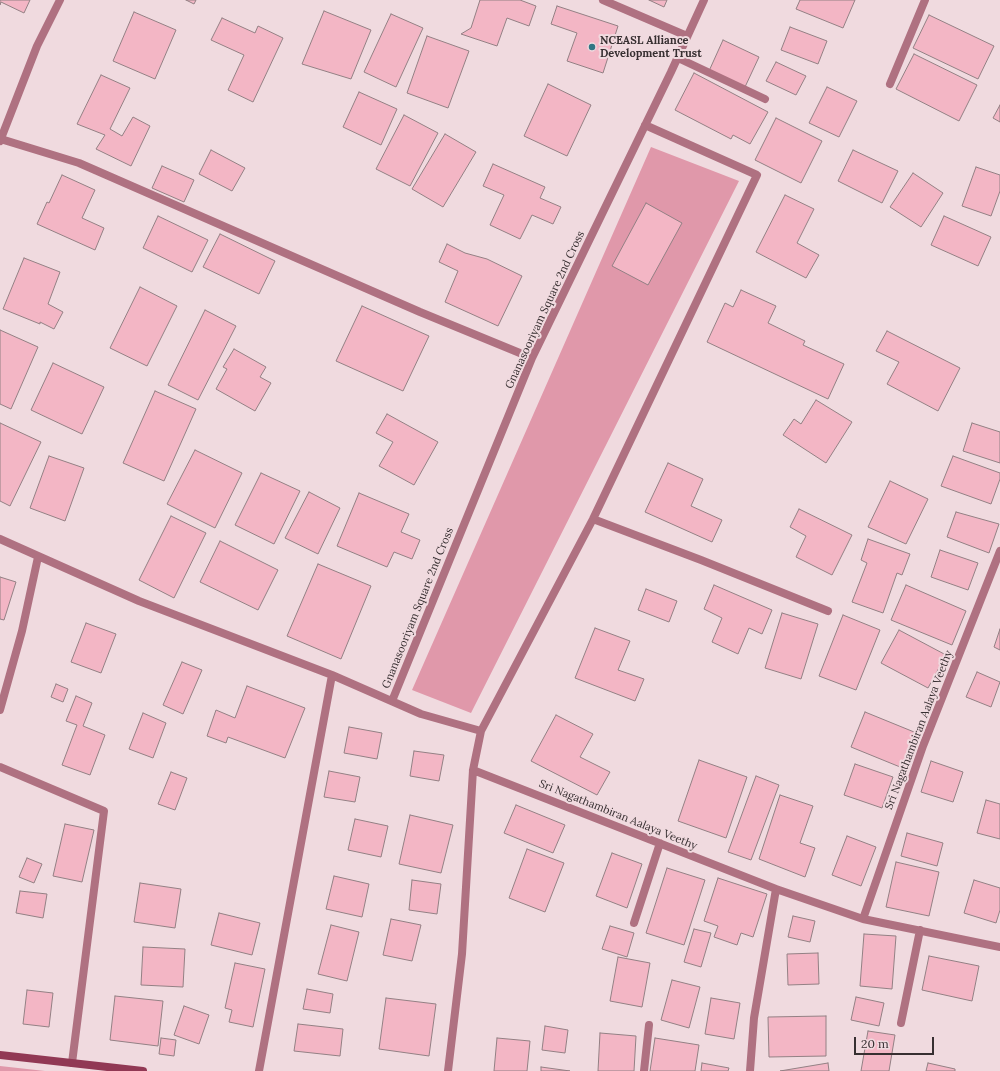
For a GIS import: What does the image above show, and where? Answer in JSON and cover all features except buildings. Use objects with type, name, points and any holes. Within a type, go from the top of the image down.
[{"type":"main road","points":[[0,1055],[143,1071]]},
{"type":"street","points":[[60,0],[37,46],[0,140],[79,163],[420,312],[532,358]]},
{"type":"street","points":[[603,0],[687,36]]},
{"type":"street","name":"Gnanasooriyam Square 2nd Cross","points":[[392,701],[532,358],[678,58],[704,0]]},
{"type":"street","points":[[890,84],[925,0]]},
{"type":"street","points":[[678,58],[765,99]]},
{"type":"street","points":[[448,1071],[462,954],[473,770],[481,731],[593,519],[757,175],[645,125]]},
{"type":"street","points":[[593,519],[828,611]]},
{"type":"street","points":[[0,539],[139,601],[332,675],[421,714],[481,731]]},
{"type":"street","name":"Sri Nagathambiran Aalaya Veethy","points":[[863,919],[924,746],[1000,551]]},
{"type":"street","points":[[0,710],[22,631],[38,557]]},
{"type":"street","points":[[259,1071],[332,675]]},
{"type":"street","points":[[0,767],[104,811],[72,1063]]},
{"type":"street","name":"Sri Nagathambiran Aalaya Veethy","points":[[473,770],[776,889],[863,919],[1000,947]]},
{"type":"street","points":[[634,923],[660,843]]},
{"type":"street","points":[[750,1071],[754,1018],[776,889]]},
{"type":"street","points":[[901,1022],[920,930]]},
{"type":"street","points":[[644,1071],[649,1025]]},
{"type":"shaded area","points":[[651,147],[739,181],[471,713],[412,690]]},
{"type":"shaded area","points":[[0,1066],[45,1071],[0,1071]]},
{"type":"place","name":"NCEASL Alliance Development Trust","points":[[592,47]]}]
